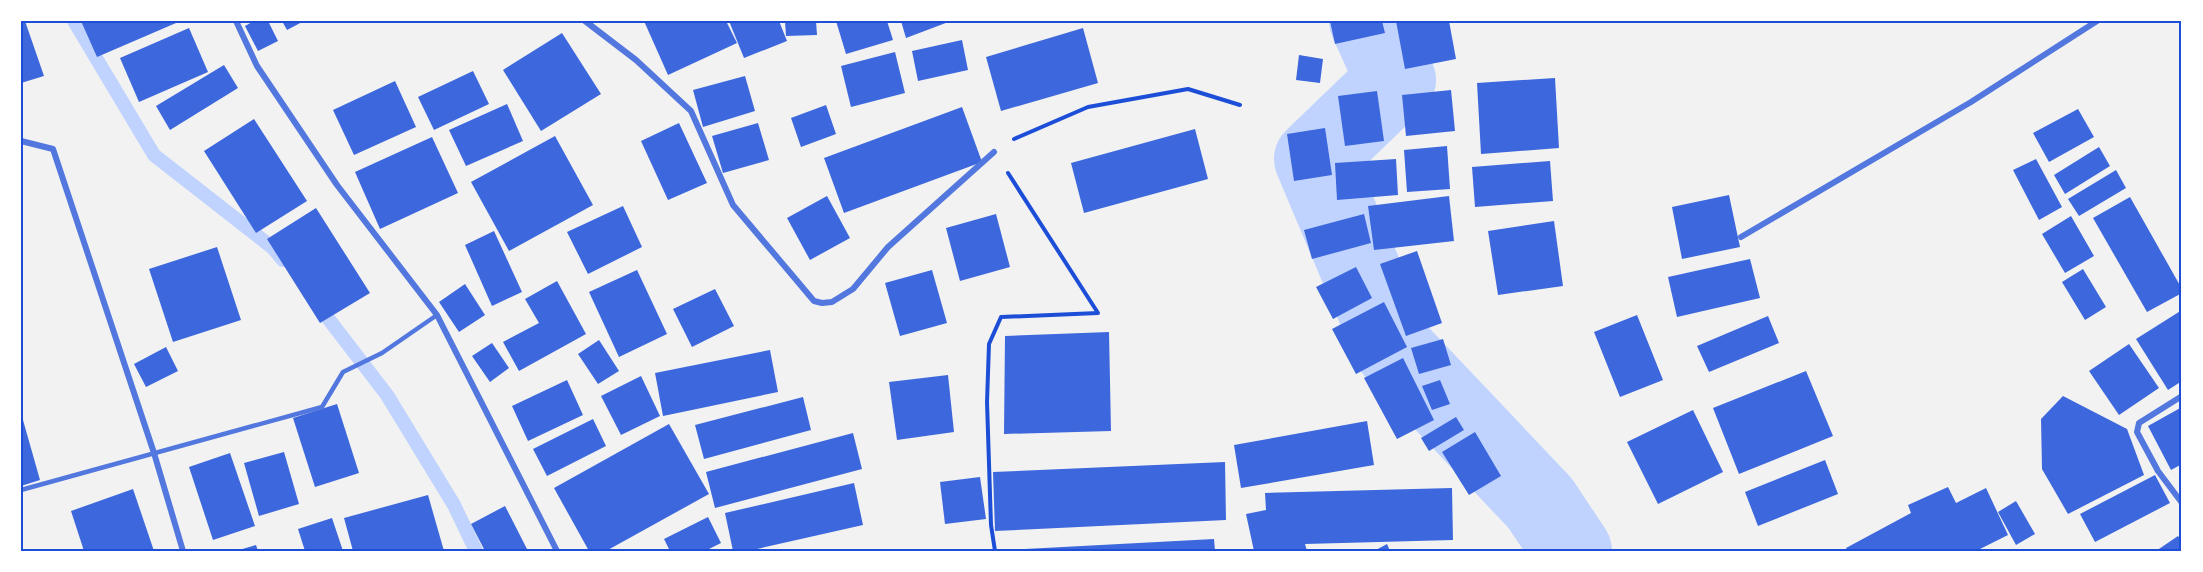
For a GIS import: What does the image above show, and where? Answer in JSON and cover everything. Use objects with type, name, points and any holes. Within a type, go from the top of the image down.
[{"type":"street","points":[[236,21],[257,66],[337,185],[437,315],[557,551]]},
{"type":"street","points":[[585,21],[636,60],[691,111],[733,205],[814,301],[822,303],[841,299],[853,289],[888,248],[994,152]]},
{"type":"street","points":[[1740,237],[1971,102],[2097,21]]},
{"type":"street","points":[[21,141],[26,140],[53,149],[154,453],[183,551]]},
{"type":"street","points":[[2182,396],[2139,423],[2137,432],[2158,471],[2182,503]]},
{"type":"lane","points":[[21,490],[322,407],[343,372],[382,353],[437,315]]},
{"type":"path","points":[[995,551],[991,525],[987,402],[989,344],[1001,317],[1098,314],[994,152],[1023,133],[1088,107],[1188,89],[1240,105]]},
{"type":"building","points":[[21,21],[25,21],[44,76],[21,83]]},
{"type":"building","points":[[81,21],[175,21],[176,23],[97,57]]},
{"type":"building","points":[[254,21],[268,21],[278,41],[258,51],[245,26]]},
{"type":"building","points":[[282,21],[304,21],[287,30]]},
{"type":"building","points":[[644,21],[726,21],[737,43],[668,75]]},
{"type":"building","points":[[729,21],[779,21],[787,41],[744,58]]},
{"type":"building","points":[[785,21],[816,21],[817,35],[786,36]]},
{"type":"building","points":[[836,21],[887,21],[893,40],[846,54]]},
{"type":"building","points":[[901,21],[951,21],[906,38]]},
{"type":"building","points":[[1330,21],[1382,21],[1385,33],[1335,44]]},
{"type":"building","points":[[1396,21],[1449,21],[1456,59],[1405,69]]},
{"type":"building","points":[[189,28],[208,72],[139,102],[120,58]]},
{"type":"building","points":[[1083,28],[1098,83],[1001,111],[986,57]]},
{"type":"building","points":[[562,33],[601,94],[541,131],[503,70]]},
{"type":"building","points":[[962,40],[968,70],[918,81],[912,51]]},
{"type":"building","points":[[895,52],[905,93],[851,107],[841,66]]},
{"type":"building","points":[[1299,55],[1323,59],[1320,83],[1296,80]]},
{"type":"building","points":[[224,65],[238,88],[170,130],[156,106]]},
{"type":"building","points":[[473,71],[489,104],[434,130],[418,97]]},
{"type":"building","points":[[745,76],[755,111],[703,127],[693,90]]},
{"type":"building","points":[[1555,78],[1559,148],[1481,154],[1477,83]]},
{"type":"building","points":[[395,81],[416,127],[354,155],[333,110]]},
{"type":"building","points":[[1451,90],[1455,131],[1406,136],[1402,95]]},
{"type":"building","points":[[1377,91],[1384,141],[1345,146],[1338,96]]},
{"type":"building","points":[[507,104],[523,141],[466,166],[449,130]]},
{"type":"building","points":[[826,105],[836,134],[801,147],[791,118]]},
{"type":"building","points":[[962,107],[982,162],[844,213],[824,158]]},
{"type":"building","points":[[2078,109],[2094,137],[2049,162],[2033,133]]},
{"type":"building","points":[[254,119],[307,201],[256,233],[204,151]]},
{"type":"building","points":[[679,123],[707,183],[668,200],[641,141]]},
{"type":"building","points":[[758,123],[769,160],[723,173],[712,136]]},
{"type":"building","points":[[1325,128],[1332,175],[1294,181],[1287,134]]},
{"type":"building","points":[[1195,129],[1208,179],[1084,213],[1071,163]]},
{"type":"building","points":[[555,136],[593,205],[509,251],[471,182]]},
{"type":"building","points":[[432,137],[458,193],[380,229],[355,172]]},
{"type":"building","points":[[1447,146],[1450,189],[1407,192],[1404,150]]},
{"type":"building","points":[[2099,147],[2110,166],[2065,194],[2054,175]]},
{"type":"building","points":[[1396,159],[1398,195],[1337,200],[1335,163]]},
{"type":"building","points":[[2036,159],[2062,207],[2039,220],[2013,170]]},
{"type":"building","points":[[1550,161],[1553,201],[1475,207],[1472,167]]},
{"type":"building","points":[[2116,170],[2126,188],[2079,216],[2068,199]]},
{"type":"building","points":[[1729,195],[1740,247],[1682,259],[1672,207]]},
{"type":"building","points":[[827,196],[850,238],[810,260],[787,218]]},
{"type":"building","points":[[1449,196],[1454,241],[1374,250],[1368,206]]},
{"type":"building","points":[[2130,197],[2182,289],[2182,293],[2147,312],[2093,218]]},
{"type":"building","points":[[623,206],[642,247],[588,274],[567,232]]},
{"type":"building","points":[[316,208],[370,293],[320,323],[267,239]]},
{"type":"building","points":[[996,214],[1010,267],[960,281],[946,228]]},
{"type":"building","points":[[1364,214],[1371,243],[1312,259],[1304,230]]},
{"type":"building","points":[[2071,216],[2094,256],[2065,273],[2042,234]]},
{"type":"building","points":[[1554,221],[1563,286],[1498,295],[1488,231]]},
{"type":"building","points":[[494,231],[522,292],[492,306],[465,245]]},
{"type":"building","points":[[217,247],[241,320],[173,342],[149,269]]},
{"type":"building","points":[[1417,251],[1442,323],[1406,336],[1380,264]]},
{"type":"building","points":[[1750,259],[1760,298],[1677,317],[1668,277]]},
{"type":"building","points":[[1356,267],[1372,298],[1333,319],[1316,287]]},
{"type":"building","points":[[2083,269],[2106,307],[2085,320],[2062,282]]},
{"type":"building","points":[[637,270],[667,334],[619,357],[589,292]]},
{"type":"building","points":[[932,270],[947,323],[900,336],[885,283]]},
{"type":"building","points":[[557,281],[586,334],[519,371],[503,342],[539,323],[525,299]]},
{"type":"building","points":[[465,284],[485,315],[459,332],[439,302]]},
{"type":"building","points":[[715,289],[734,326],[692,347],[673,309]]},
{"type":"building","points":[[1384,302],[1407,347],[1356,374],[1332,329]]},
{"type":"building","points":[[2182,310],[2182,381],[2168,390],[2136,339]]},
{"type":"building","points":[[1637,315],[1663,380],[1620,397],[1594,332]]},
{"type":"building","points":[[1768,316],[1779,343],[1709,372],[1697,346]]},
{"type":"building","points":[[1109,332],[1111,431],[1004,434],[1005,336]]},
{"type":"building","points":[[1443,339],[1451,365],[1419,374],[1411,348]]},
{"type":"building","points":[[599,340],[619,371],[598,384],[578,354]]},
{"type":"building","points":[[492,343],[509,368],[490,382],[472,356]]},
{"type":"building","points":[[2129,344],[2159,388],[2119,415],[2089,371]]},
{"type":"building","points":[[166,347],[178,371],[146,387],[134,364]]},
{"type":"building","points":[[770,350],[778,392],[663,416],[655,373]]},
{"type":"building","points":[[1403,358],[1434,420],[1397,439],[1364,378]]},
{"type":"building","points":[[1806,371],[1833,436],[1739,474],[1713,408]]},
{"type":"building","points":[[948,375],[954,432],[897,440],[889,382]]},
{"type":"building","points":[[641,376],[660,416],[621,435],[601,396]]},
{"type":"building","points":[[567,380],[583,415],[528,441],[512,406]]},
{"type":"building","points":[[1440,380],[1450,404],[1432,410],[1422,386]]},
{"type":"building","points":[[2063,396],[2127,429],[2144,475],[2068,514],[2042,469],[2041,419]]},
{"type":"building","points":[[803,397],[811,430],[704,459],[695,425]]},
{"type":"building","points":[[337,404],[359,473],[315,487],[293,418]]},
{"type":"building","points":[[2182,407],[2182,464],[2171,470],[2148,426]]},
{"type":"building","points":[[1693,410],[1723,472],[1658,504],[1627,442]]},
{"type":"building","points":[[1456,417],[1464,430],[1429,451],[1421,438]]},
{"type":"building","points":[[593,419],[606,446],[547,476],[533,449]]},
{"type":"building","points":[[21,420],[23,420],[40,480],[21,486]]},
{"type":"building","points":[[1367,421],[1374,465],[1241,488],[1234,445]]},
{"type":"building","points":[[669,424],[709,494],[606,551],[589,551],[554,488]]},
{"type":"building","points":[[1475,432],[1501,476],[1469,495],[1442,452]]},
{"type":"building","points":[[853,433],[862,469],[715,508],[706,472]]},
{"type":"building","points":[[284,452],[299,504],[259,516],[244,463]]},
{"type":"building","points":[[230,453],[255,526],[213,540],[189,467]]},
{"type":"building","points":[[1825,460],[1838,494],[1758,526],[1745,492]]},
{"type":"building","points":[[1225,462],[1226,520],[995,531],[993,472]]},
{"type":"building","points":[[2155,475],[2170,503],[2095,542],[2080,514]]},
{"type":"building","points":[[980,477],[986,519],[945,524],[940,482]]},
{"type":"building","points":[[854,483],[863,525],[748,551],[733,551],[725,513]]},
{"type":"building","points":[[1948,487],[1956,503],[1986,488],[2008,535],[1976,551],[1847,551],[1846,548],[1911,513],[1908,505]]},
{"type":"building","points":[[1452,488],[1453,540],[1305,544],[1307,551],[1254,551],[1246,514],[1266,510],[1265,493]]},
{"type":"building","points":[[133,489],[154,551],[84,551],[71,511]]},
{"type":"building","points":[[428,495],[444,551],[353,551],[344,518]]},
{"type":"building","points":[[2016,501],[2035,534],[2016,545],[1998,512]]},
{"type":"building","points":[[505,506],[528,551],[485,551],[471,524]]},
{"type":"building","points":[[708,517],[721,543],[705,551],[670,551],[664,539]]},
{"type":"building","points":[[332,518],[343,551],[305,551],[298,529]]},
{"type":"building","points":[[2178,536],[2182,541],[2182,551],[2156,551]]},
{"type":"building","points":[[1214,539],[1215,551],[1025,551],[1025,549]]},
{"type":"building","points":[[1387,544],[1390,551],[1374,551]]},
{"type":"building","points":[[256,545],[258,551],[239,551],[239,550]]},
{"type":"waterway","points":[[74,21],[154,155],[273,248],[283,260]]},
{"type":"waterway","points":[[1369,21],[1396,80],[1314,159],[1394,349],[1540,503],[1572,551]]},
{"type":"waterway","points":[[317,304],[387,395],[454,505],[476,551]]}]
